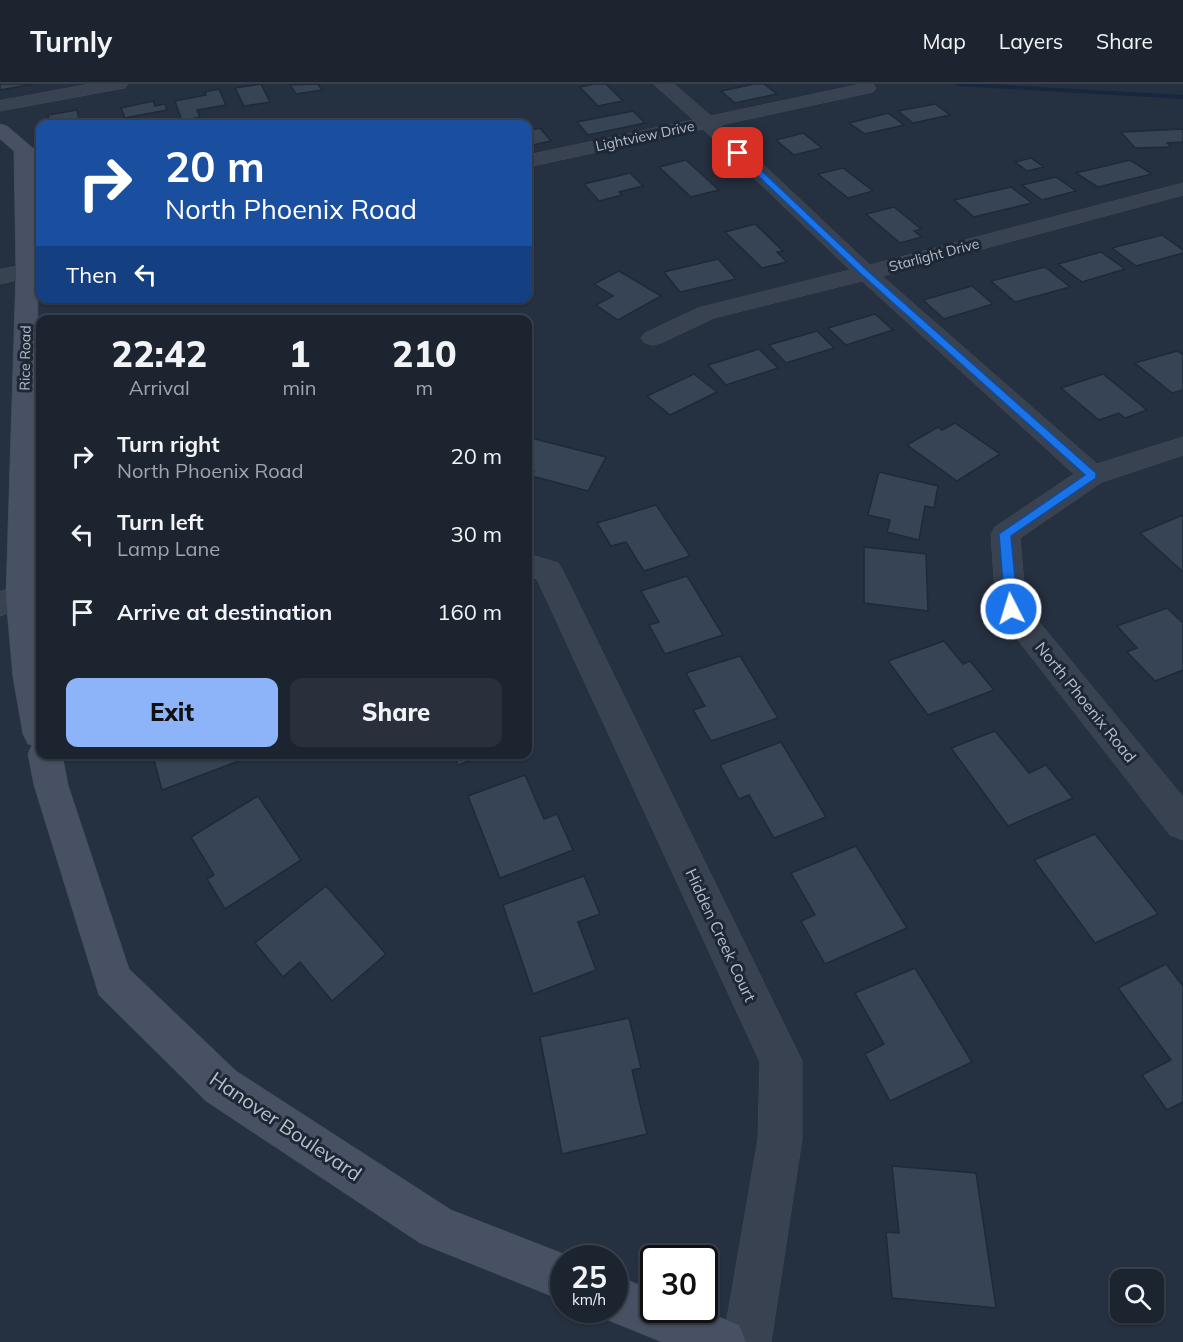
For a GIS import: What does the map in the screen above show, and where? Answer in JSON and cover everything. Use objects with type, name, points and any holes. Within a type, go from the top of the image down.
[{"type":"street","points":[[0,106],[119,84]]},
{"type":"street","points":[[663,84],[866,273],[1092,475],[1183,446]]},
{"type":"street","name":"Lightview Drive","points":[[532,160],[867,88]]},
{"type":"street","name":"Rice Road","points":[[0,130],[24,149],[27,271],[11,600]]},
{"type":"street","name":"Starlight Drive","points":[[653,338],[706,313],[1183,189]]},
{"type":"street","points":[[0,277],[27,271]]},
{"type":"street","name":"North Phoenix Road","points":[[1092,475],[1005,534],[1011,609],[1183,824]]},
{"type":"street","name":"Hidden Creek Court","points":[[532,566],[548,571],[781,1061],[780,1139],[747,1342]]},
{"type":"street","points":[[11,600],[36,715]]},
{"type":"street","name":"Hanover Boulevard","points":[[46,759],[51,785],[113,981],[221,1086],[231,1093],[436,1227],[550,1272]]},
{"type":"street","points":[[628,1304],[722,1342]]},
{"type":"building","points":[[0,84],[34,84],[0,90]]},
{"type":"building","points":[[261,84],[270,102],[244,106],[235,88]]},
{"type":"building","points":[[318,84],[322,90],[296,94],[290,85]]},
{"type":"building","points":[[606,84],[623,101],[598,106],[580,87]]},
{"type":"building","points":[[764,84],[777,94],[735,103],[721,91]]},
{"type":"building","points":[[219,89],[226,105],[197,110],[200,117],[182,120],[175,101],[206,95],[205,92]]},
{"type":"building","points":[[153,101],[155,106],[165,104],[167,110],[125,118],[121,108]]},
{"type":"building","points":[[935,104],[950,115],[913,123],[898,111]]},
{"type":"building","points":[[77,110],[79,120],[49,120],[48,115]]},
{"type":"building","points":[[633,111],[645,123],[588,135],[577,122]]},
{"type":"building","points":[[888,113],[904,125],[865,134],[849,123]]},
{"type":"building","points":[[540,128],[551,141],[532,145],[532,130]]},
{"type":"building","points":[[1183,129],[1183,142],[1167,143],[1171,147],[1135,148],[1121,132]]},
{"type":"building","points":[[803,133],[822,148],[794,155],[776,140]]},
{"type":"building","points":[[1031,158],[1044,167],[1027,171],[1015,162]]},
{"type":"building","points":[[686,160],[719,190],[691,197],[659,167]]},
{"type":"building","points":[[1130,160],[1152,174],[1098,187],[1076,173]]},
{"type":"building","points":[[843,168],[873,191],[848,198],[818,174]]},
{"type":"building","points":[[630,173],[643,186],[619,192],[622,195],[599,201],[584,184]]},
{"type":"building","points":[[1056,177],[1076,191],[1042,200],[1022,185]]},
{"type":"building","points":[[1011,187],[1032,203],[974,217],[954,200]]},
{"type":"building","points":[[894,207],[921,229],[914,231],[922,237],[900,243],[866,214]]},
{"type":"building","points":[[755,224],[783,251],[777,252],[787,262],[762,268],[725,232]]},
{"type":"building","points":[[1162,235],[1183,250],[1183,253],[1136,266],[1112,248]]},
{"type":"building","points":[[1101,252],[1125,269],[1082,282],[1058,264]]},
{"type":"building","points":[[718,259],[736,279],[680,292],[664,272]]},
{"type":"building","points":[[1045,267],[1070,287],[1015,302],[991,281]]},
{"type":"building","points":[[619,271],[661,296],[618,320],[596,305],[613,296],[594,284]]},
{"type":"building","points":[[972,286],[993,304],[944,319],[923,300]]},
{"type":"building","points":[[875,314],[893,330],[846,345],[828,328]]},
{"type":"building","points":[[817,331],[834,348],[786,363],[769,345]]},
{"type":"building","points":[[759,349],[778,368],[726,385],[708,365]]},
{"type":"building","points":[[1177,351],[1183,355],[1183,390],[1172,393],[1135,363]]},
{"type":"building","points":[[694,374],[717,392],[670,415],[647,396]]},
{"type":"building","points":[[1103,374],[1147,410],[1125,418],[1119,413],[1099,420],[1061,388]]},
{"type":"building","points":[[955,423],[1000,454],[957,481],[907,445],[938,427],[942,430]]},
{"type":"building","points":[[532,438],[606,457],[588,491],[532,476],[534,471],[532,471]]},
{"type":"building","points":[[879,472],[938,486],[934,508],[925,506],[919,540],[887,532],[890,520],[868,515]]},
{"type":"building","points":[[656,505],[690,556],[644,571],[626,542],[611,546],[597,523]]},
{"type":"building","points":[[1183,515],[1183,570],[1182,571],[1140,533]]},
{"type":"building","points":[[864,547],[926,554],[928,611],[864,603]]},
{"type":"building","points":[[687,576],[723,635],[665,654],[649,625],[659,622],[641,591]]},
{"type":"building","points":[[1167,608],[1183,623],[1183,670],[1155,681],[1127,652],[1137,648],[1117,626]]},
{"type":"building","points":[[944,641],[963,664],[970,661],[994,690],[928,715],[888,661]]},
{"type":"building","points":[[740,656],[778,718],[711,741],[693,710],[705,706],[686,673]]},
{"type":"building","points":[[995,731],[1029,773],[1046,765],[1073,798],[1008,826],[951,748]]},
{"type":"building","points":[[781,742],[826,817],[774,838],[749,795],[739,799],[720,765]]},
{"type":"building","points":[[154,759],[244,759],[162,790]]},
{"type":"building","points":[[456,759],[475,759],[458,765]]},
{"type":"building","points":[[525,775],[544,819],[557,814],[573,850],[500,878],[468,796]]},
{"type":"building","points":[[258,796],[301,860],[225,909],[207,879],[214,875],[191,837]]},
{"type":"building","points":[[1095,834],[1158,914],[1095,943],[1034,860]]},
{"type":"building","points":[[856,846],[907,928],[825,964],[801,921],[815,915],[791,873]]},
{"type":"building","points":[[584,876],[600,914],[578,922],[596,970],[533,994],[503,905]]},
{"type":"building","points":[[326,886],[386,954],[332,1001],[300,962],[283,977],[255,943]]},
{"type":"building","points":[[1166,964],[1183,986],[1183,1102],[1167,1110],[1142,1075],[1171,1060],[1118,988]]},
{"type":"building","points":[[915,968],[972,1062],[890,1101],[865,1054],[884,1044],[855,993]]},
{"type":"building","points":[[629,1018],[641,1068],[632,1070],[647,1134],[562,1154],[540,1037]]},
{"type":"building","points":[[892,1166],[976,1173],[996,1308],[892,1298],[886,1232],[899,1233]]},
{"type":"waterway","points":[[958,84],[1183,97]]},
{"type":"route","points":[[738,153],[866,273],[1092,475],[1005,534],[1011,609]]}]
